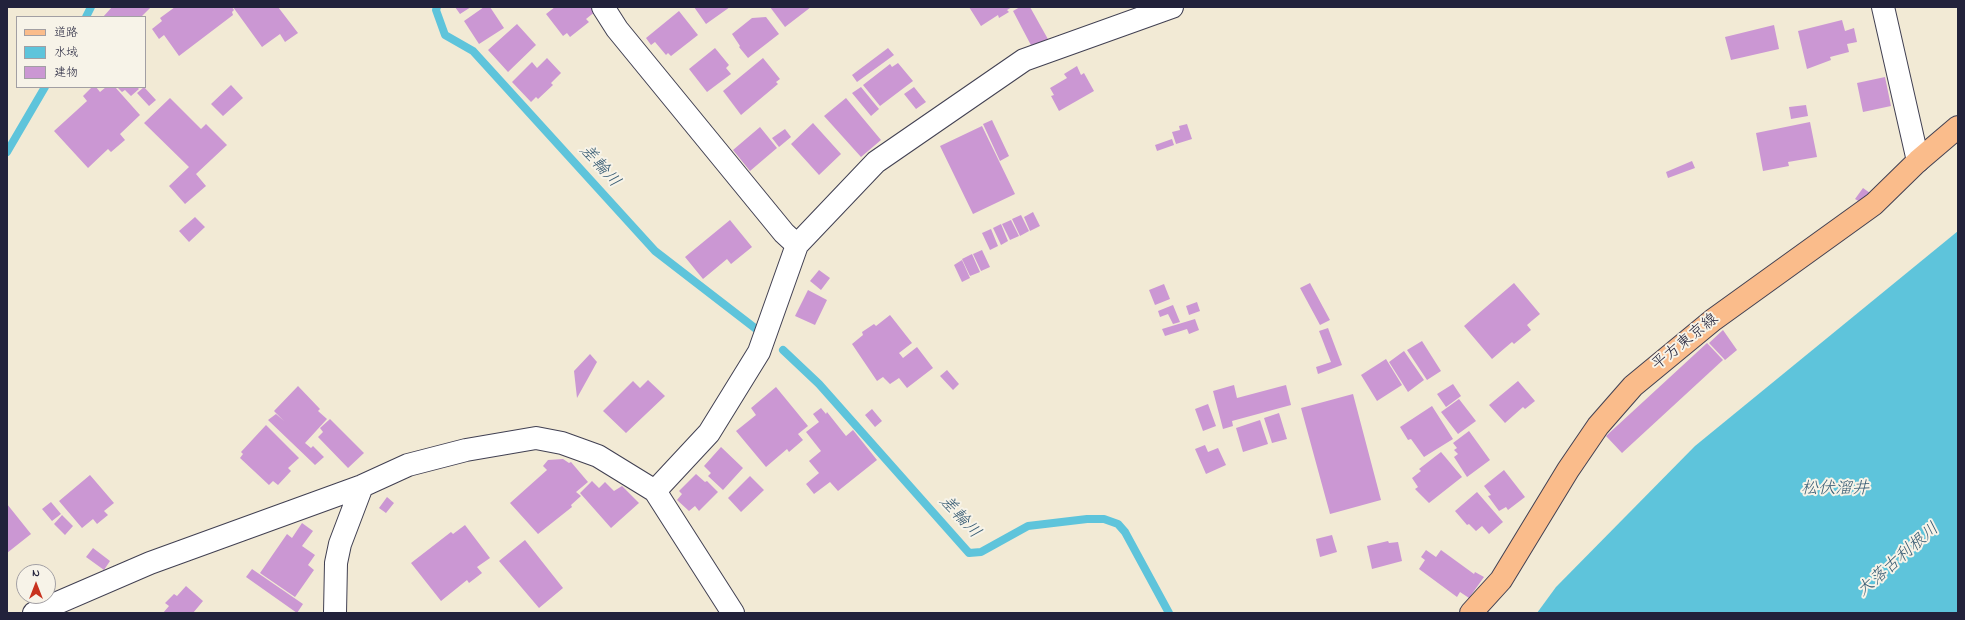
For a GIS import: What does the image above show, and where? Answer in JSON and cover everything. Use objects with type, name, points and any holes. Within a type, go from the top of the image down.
[{"type":"main road","name":"平方東京線","points":[[1471,613],[1501,580],[1568,470],[1598,426],[1633,386],[1713,320],[1874,204],[1918,161],[1958,127]]},
{"type":"street","points":[[603,7],[617,29],[784,233],[797,246]]},
{"type":"street","points":[[655,491],[709,434],[759,352],[797,246],[876,162],[1024,60],[1172,7]]},
{"type":"street","points":[[1883,7],[1918,161]]},
{"type":"street","points":[[34,613],[150,563],[362,486],[408,465],[466,450],[536,438],[562,443],[598,456],[655,491],[733,613]]},
{"type":"street","points":[[335,613],[336,563],[340,544],[362,486]]},
{"type":"water","name":"松伏溜井","points":[[1958,231],[1958,613],[1537,613],[1556,587],[1695,446]]},
{"type":"building","points":[[112,7],[151,7],[142,16],[104,16]]},
{"type":"building","points":[[175,7],[232,7],[234,10],[232,12],[233,15],[179,56],[164,35],[159,39],[152,29],[162,21],[160,18]]},
{"type":"building","points":[[233,7],[278,7],[298,33],[285,42],[280,34],[262,47]]},
{"type":"building","points":[[455,7],[471,7],[460,14]]},
{"type":"building","points":[[484,7],[490,7],[504,28],[479,44],[464,21]]},
{"type":"building","points":[[555,7],[593,7],[596,11],[586,19],[589,22],[570,37],[567,33],[563,36],[546,14]]},
{"type":"building","points":[[694,7],[730,7],[706,24]]},
{"type":"building","points":[[770,7],[811,7],[785,27]]},
{"type":"building","points":[[969,7],[1012,7],[1007,10],[1009,12],[999,18],[998,15],[981,26]]},
{"type":"building","points":[[1020,7],[1030,7],[1049,41],[1033,49],[1013,11]]},
{"type":"building","points":[[679,11],[698,35],[671,56],[668,53],[666,55],[655,42],[651,45],[646,38]]},
{"type":"building","points":[[766,17],[779,34],[748,58],[739,47],[740,46],[732,34],[752,18]]},
{"type":"building","points":[[1842,20],[1845,31],[1854,28],[1857,42],[1847,44],[1849,52],[1830,57],[1831,60],[1807,69],[1798,31]]},
{"type":"building","points":[[517,24],[536,45],[508,72],[488,50]]},
{"type":"building","points":[[1774,25],[1779,49],[1731,60],[1725,37]]},
{"type":"building","points":[[715,48],[729,65],[726,68],[731,74],[707,92],[689,69]]},
{"type":"building","points":[[888,48],[894,55],[857,82],[852,75]]},
{"type":"building","points":[[547,58],[561,73],[551,83],[553,85],[538,99],[536,97],[531,102],[512,82],[532,62],[537,68]]},
{"type":"building","points":[[763,58],[780,79],[776,82],[778,84],[741,115],[723,91]]},
{"type":"building","points":[[898,63],[913,81],[880,106],[863,85],[890,64],[892,67]]},
{"type":"building","points":[[1077,66],[1081,75],[1084,73],[1094,91],[1059,111],[1051,96],[1054,95],[1050,88],[1067,78],[1064,74]]},
{"type":"building","points":[[1885,77],[1891,106],[1863,112],[1857,83]]},
{"type":"building","points":[[231,85],[243,98],[223,116],[211,104]]},
{"type":"building","points":[[861,87],[879,109],[871,116],[852,93]]},
{"type":"building","points":[[914,87],[926,102],[916,109],[904,94]]},
{"type":"building","points":[[91,88],[97,88],[100,92],[105,88],[116,88],[140,115],[120,134],[125,140],[111,152],[108,149],[88,168],[54,131],[87,101],[83,96]]},
{"type":"building","points":[[118,88],[139,89],[131,96],[125,90],[122,92]]},
{"type":"building","points":[[145,88],[156,100],[149,106],[137,93]]},
{"type":"building","points":[[170,98],[201,129],[206,124],[227,145],[196,174],[206,186],[185,204],[169,186],[189,167],[144,123]]},
{"type":"building","points":[[846,98],[881,140],[861,157],[824,116]]},
{"type":"building","points":[[1806,105],[1808,116],[1791,119],[1789,107]]},
{"type":"building","points":[[992,120],[1009,156],[1000,161],[983,124]]},
{"type":"building","points":[[1810,122],[1817,157],[1788,162],[1789,166],[1763,171],[1756,133]]},
{"type":"building","points":[[813,123],[841,154],[819,175],[791,144]]},
{"type":"building","points":[[1187,124],[1192,139],[1176,144],[1172,132],[1180,130],[1179,126]]},
{"type":"building","points":[[982,126],[1015,194],[973,214],[940,146]]},
{"type":"building","points":[[760,127],[777,148],[750,171],[733,150]]},
{"type":"building","points":[[785,129],[791,137],[779,147],[772,138]]},
{"type":"building","points":[[1172,139],[1174,145],[1157,151],[1155,145]]},
{"type":"building","points":[[1692,161],[1695,168],[1668,178],[1666,172]]},
{"type":"building","points":[[1863,188],[1870,193],[1862,203],[1855,199]]},
{"type":"building","points":[[1033,212],[1040,226],[1030,231],[1024,217]]},
{"type":"building","points":[[1021,215],[1029,231],[1020,236],[1012,219]]},
{"type":"building","points":[[195,217],[205,227],[189,242],[179,231]]},
{"type":"building","points":[[730,220],[752,247],[731,264],[727,259],[703,279],[685,257]]},
{"type":"building","points":[[1011,220],[1019,236],[1010,240],[1002,224]]},
{"type":"building","points":[[1001,224],[1008,241],[1001,245],[993,228]]},
{"type":"building","points":[[991,229],[998,246],[990,250],[982,233]]},
{"type":"building","points":[[982,250],[990,267],[981,271],[973,254]]},
{"type":"building","points":[[972,254],[980,272],[970,276],[962,259]]},
{"type":"building","points":[[962,260],[970,278],[962,282],[954,265]]},
{"type":"building","points":[[819,270],[830,278],[821,290],[810,281]]},
{"type":"building","points":[[1310,283],[1330,320],[1320,325],[1300,288]]},
{"type":"building","points":[[1514,283],[1540,314],[1527,325],[1531,330],[1514,344],[1512,342],[1492,359],[1464,326]]},
{"type":"building","points":[[1164,284],[1170,299],[1155,305],[1149,290]]},
{"type":"building","points":[[808,290],[827,300],[815,325],[795,316]]},
{"type":"building","points":[[1197,302],[1200,311],[1189,315],[1186,306]]},
{"type":"building","points":[[1173,305],[1180,322],[1173,324],[1168,314],[1160,317],[1158,311]]},
{"type":"building","points":[[890,315],[912,343],[899,353],[903,358],[917,347],[933,368],[907,388],[899,378],[890,384],[883,377],[877,381],[852,344],[863,335],[862,332],[874,324],[876,326]]},
{"type":"building","points":[[1195,319],[1199,330],[1189,334],[1187,329],[1165,336],[1162,329]]},
{"type":"building","points":[[1328,328],[1342,365],[1318,374],[1316,367],[1331,362],[1319,331]]},
{"type":"building","points":[[1723,330],[1737,350],[1725,360],[1709,343]]},
{"type":"building","points":[[1422,341],[1441,371],[1427,380],[1407,350]]},
{"type":"building","points":[[1707,343],[1723,360],[1622,453],[1606,436]]},
{"type":"building","points":[[1404,351],[1424,380],[1408,392],[1389,362]]},
{"type":"building","points":[[590,354],[597,362],[577,398],[574,371]]},
{"type":"building","points":[[1386,359],[1402,385],[1377,401],[1361,375]]},
{"type":"building","points":[[947,370],[959,384],[953,390],[940,376]]},
{"type":"building","points":[[648,380],[665,396],[626,433],[603,411],[633,381],[640,388]]},
{"type":"building","points":[[1518,381],[1535,401],[1525,409],[1523,407],[1505,423],[1489,405]]},
{"type":"building","points":[[1453,384],[1461,396],[1446,407],[1437,394]]},
{"type":"building","points":[[1234,385],[1237,398],[1286,385],[1291,405],[1232,421],[1233,426],[1223,429],[1213,391]]},
{"type":"building","points":[[298,386],[320,409],[318,411],[327,419],[305,443],[311,448],[313,446],[324,457],[315,465],[268,420],[276,414],[284,421],[274,411]]},
{"type":"building","points":[[776,387],[808,426],[798,434],[803,440],[789,452],[787,449],[766,467],[736,431],[756,415],[751,408]]},
{"type":"building","points":[[1353,394],[1381,500],[1330,514],[1301,408]]},
{"type":"building","points":[[1459,399],[1476,421],[1458,434],[1441,412]]},
{"type":"building","points":[[1208,404],[1216,426],[1203,431],[1195,409]]},
{"type":"building","points":[[1432,406],[1453,439],[1424,457],[1411,439],[1408,440],[1400,427]]},
{"type":"building","points":[[821,408],[826,414],[827,412],[846,436],[853,430],[877,460],[838,491],[830,482],[814,494],[806,484],[819,473],[809,461],[821,451],[806,432],[819,422],[813,414]]},
{"type":"building","points":[[872,409],[882,421],[875,427],[865,415]]},
{"type":"building","points":[[1279,413],[1287,439],[1272,443],[1264,418]]},
{"type":"building","points":[[330,419],[364,453],[348,468],[318,437],[323,432],[320,428]]},
{"type":"building","points":[[1260,420],[1268,444],[1243,452],[1236,428]]},
{"type":"building","points":[[266,425],[299,458],[288,468],[291,471],[278,485],[273,481],[269,485],[240,458],[243,454],[241,452]]},
{"type":"building","points":[[1469,431],[1490,460],[1467,477],[1454,457],[1458,454],[1454,450],[1457,448],[1453,443]]},
{"type":"building","points":[[1205,445],[1208,452],[1218,448],[1226,465],[1206,474],[1195,449]]},
{"type":"building","points":[[721,447],[743,468],[723,490],[708,476],[711,473],[704,466]]},
{"type":"building","points":[[1441,452],[1462,477],[1429,503],[1415,489],[1418,487],[1412,478],[1421,471],[1419,469]]},
{"type":"building","points":[[563,459],[569,463],[571,462],[588,482],[576,492],[581,496],[571,505],[572,507],[538,534],[510,503],[547,470],[543,466],[548,460]]},
{"type":"building","points":[[1504,470],[1525,497],[1508,510],[1506,507],[1499,511],[1488,496],[1491,495],[1484,486]]},
{"type":"building","points":[[696,474],[705,482],[707,481],[718,492],[699,511],[695,506],[689,511],[677,500],[682,494],[679,491]]},
{"type":"building","points":[[90,475],[114,503],[104,511],[108,515],[97,524],[93,519],[82,528],[59,501]]},
{"type":"building","points":[[750,476],[764,490],[741,512],[728,498]]},
{"type":"building","points":[[592,481],[599,488],[605,482],[614,491],[622,486],[639,503],[611,528],[580,493]]},
{"type":"building","points":[[1477,492],[1503,522],[1489,534],[1482,526],[1476,531],[1469,524],[1467,525],[1455,511]]},
{"type":"building","points":[[387,497],[394,503],[386,513],[379,508]]},
{"type":"building","points":[[51,502],[61,514],[52,521],[42,509]]},
{"type":"building","points":[[7,504],[31,534],[7,553]]},
{"type":"building","points":[[62,515],[73,526],[65,535],[54,524]]},
{"type":"building","points":[[302,523],[313,531],[302,546],[315,555],[308,565],[314,570],[295,597],[260,573],[287,534],[292,538]]},
{"type":"building","points":[[465,525],[490,558],[477,567],[482,573],[469,583],[467,580],[441,601],[411,563],[451,532],[453,534]]},
{"type":"building","points":[[1332,535],[1337,552],[1320,557],[1316,539]]},
{"type":"building","points":[[525,540],[563,588],[539,608],[499,561]]},
{"type":"building","points":[[1388,541],[1389,543],[1398,542],[1402,561],[1372,569],[1367,546]]},
{"type":"building","points":[[93,548],[110,561],[104,570],[86,557]]},
{"type":"building","points":[[1426,550],[1436,557],[1441,550],[1474,574],[1475,572],[1484,577],[1469,598],[1460,592],[1457,597],[1419,569],[1425,560],[1421,557]]},
{"type":"building","points":[[252,569],[303,604],[297,613],[246,577]]},
{"type":"building","points":[[186,586],[203,601],[193,613],[163,613],[169,606],[165,603],[174,594],[177,596]]},
{"type":"waterway","name":"差輪川","points":[[86,16],[91,7]]},
{"type":"waterway","name":"差輪川","points":[[437,7],[436,10],[445,35],[473,51],[655,251],[760,332]]},
{"type":"waterway","name":"差輪川","points":[[7,152],[44,88]]},
{"type":"waterway","name":"差輪川","points":[[783,350],[819,384],[969,553],[981,552],[1028,526],[1087,519],[1104,519],[1118,524],[1125,532],[1169,613]]},
{"type":"water label","name":"大落古利根川","points":[[1899,561]]}]
